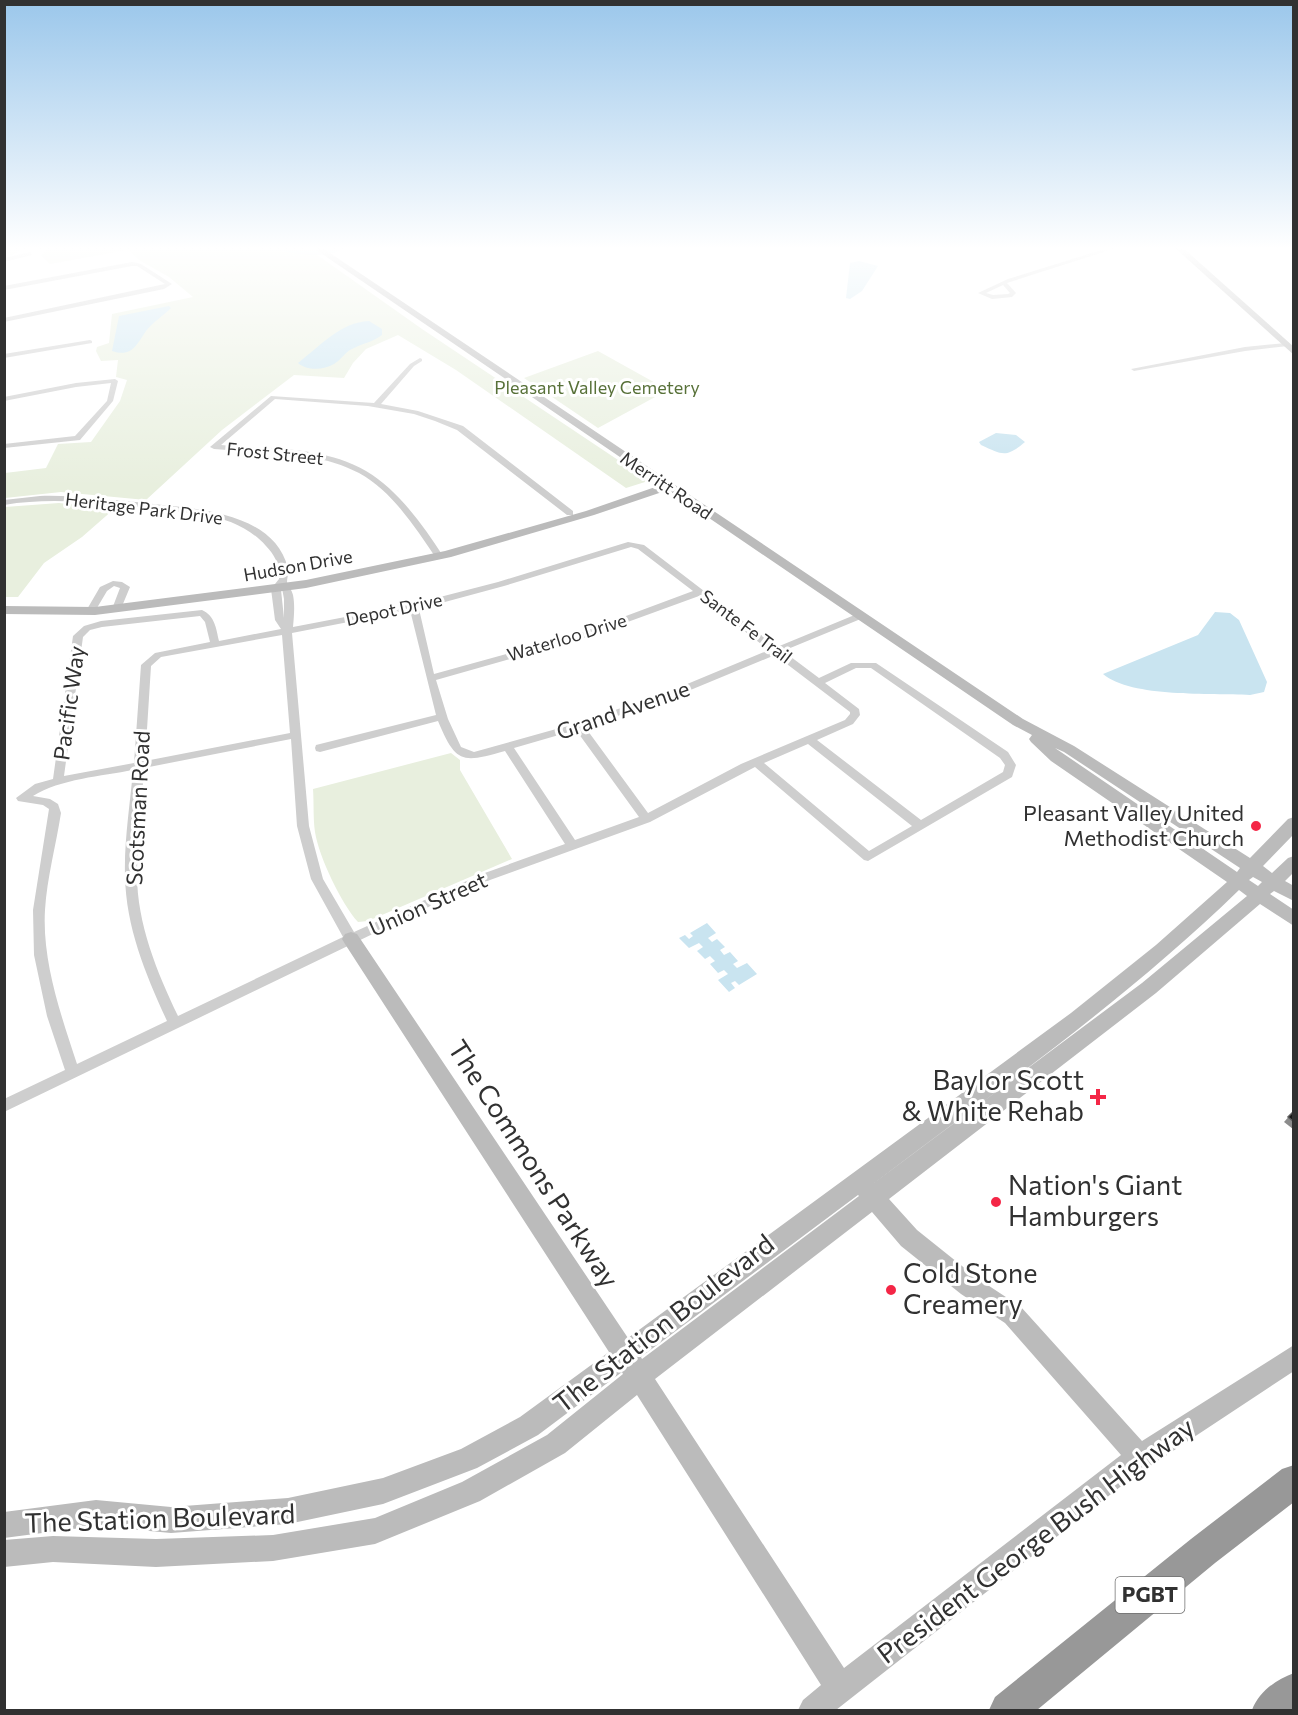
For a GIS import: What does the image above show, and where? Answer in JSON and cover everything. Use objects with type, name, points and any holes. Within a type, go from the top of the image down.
[{"type":"highway","name":"PGBT","points":[[1008,1710],[1203,1551],[1293,1481]]},
{"type":"highway","points":[[1271,1710],[1293,1691]]},
{"type":"street","name":"Merritt Road","points":[[433,327],[1018,722],[1069,749],[1266,889],[1293,919]]},
{"type":"street","points":[[1266,327],[1293,352]]},
{"type":"street","points":[[4,356],[90,342]]},
{"type":"street","points":[[1134,369],[1245,349],[1286,345]]},
{"type":"street","points":[[375,406],[412,365],[420,360]]},
{"type":"street","points":[[4,399],[76,385],[115,381],[110,401],[77,438],[4,446]]},
{"type":"street","name":"Frost Street","points":[[375,406],[273,397],[214,447],[324,457],[364,473],[416,521],[438,554]]},
{"type":"street","points":[[375,406],[425,415],[460,428],[570,513]]},
{"type":"street","name":"Hudson Drive","points":[[438,554],[664,485]]},
{"type":"street","name":"Hudson Drive","points":[[4,610],[92,609],[282,586],[438,554],[590,513],[664,485]]},
{"type":"street","name":"Heritage Park Drive","points":[[4,503],[43,498],[78,498],[203,512],[230,519],[255,531],[275,549],[285,576],[282,586]]},
{"type":"street","name":"Sante Fe Trail","points":[[631,544],[640,547],[852,707],[855,715]]},
{"type":"street","name":"Depot Drive","points":[[152,658],[164,653],[414,607],[510,582],[631,544]]},
{"type":"street","points":[[92,609],[102,589],[108,584],[120,584],[125,587],[118,606]]},
{"type":"street","name":"The Commons Parkway","points":[[282,586],[280,620],[287,632],[303,826],[317,879],[351,939],[626,1356],[840,1688]]},
{"type":"street","name":"Waterloo Drive","points":[[431,678],[587,634],[700,592]]},
{"type":"street","name":"Hudson Drive","points":[[4,605],[92,609]]},
{"type":"street","points":[[320,748],[442,716],[414,607]]},
{"type":"street","name":"Pacific Way","points":[[58,781],[78,636],[87,628],[101,624],[202,613],[210,621],[214,645]]},
{"type":"street","name":"Grand Avenue","points":[[442,716],[457,748],[467,755],[482,755],[672,694],[776,650],[796,644],[856,614]]},
{"type":"street","name":"Scotsman Road","points":[[152,658],[146,665],[132,875],[133,900],[143,953],[175,1024]]},
{"type":"street","points":[[756,762],[868,857],[1008,774],[1011,769],[1009,759],[873,665],[854,665],[819,682]]},
{"type":"street","name":"Union Street","points":[[4,1106],[351,939],[486,877],[646,819],[756,762],[849,722],[855,715]]},
{"type":"street","points":[[578,726],[646,819]]},
{"type":"street","points":[[73,1074],[54,1016],[40,955],[39,910],[55,813],[54,807],[46,802],[22,798],[58,781],[295,735]]},
{"type":"street","points":[[809,739],[920,826]]},
{"type":"street","points":[[508,747],[573,847]]},
{"type":"street","name":"The Station Boulevard","points":[[4,1554],[53,1549],[156,1553],[273,1548],[375,1532],[471,1492],[556,1444],[622,1393],[639,1376],[1124,983],[1245,875],[1293,823]]},
{"type":"street","name":"The Station Boulevard","points":[[4,1525],[96,1513],[171,1520],[288,1511],[383,1491],[468,1459],[529,1426],[626,1356],[867,1190],[1149,988],[1266,889],[1293,862]]},
{"type":"street","name":"Merritt Road","points":[[1266,889],[1293,896]]},
{"type":"street","points":[[867,1190],[909,1238],[969,1286],[1013,1315],[1140,1458]]},
{"type":"street","name":"President George Bush Highway","points":[[813,1710],[1140,1458],[1293,1357]]},
{"type":"green space","points":[[111,327],[419,327],[645,478],[645,482],[626,488],[456,370],[398,335],[366,349],[353,363],[344,378],[294,375],[222,430],[146,500],[61,492],[5,498],[5,473],[46,468],[58,444],[91,442],[120,401],[127,380],[116,377],[118,360],[101,361],[96,351],[97,347],[109,343]]},
{"type":"green space","name":"Pleasant Valley Cemetery","points":[[598,351],[668,390],[598,428],[524,378]]},
{"type":"green space","points":[[59,503],[114,509],[82,537],[44,563],[18,597],[5,597],[5,507]]},
{"type":"green space","points":[[451,753],[460,760],[460,770],[512,859],[368,921],[358,922],[338,892],[321,854],[315,832],[313,789]]},
{"type":"water","points":[[117,327],[150,327],[137,345],[129,351],[119,353],[112,351]]},
{"type":"water","points":[[347,327],[379,327],[382,329],[382,335],[350,350],[334,364],[325,368],[316,369],[298,363],[323,343]]},
{"type":"water","points":[[996,433],[1016,435],[1025,442],[1009,453],[1000,453],[979,442]]},
{"type":"water","points":[[1215,612],[1230,613],[1239,620],[1267,682],[1264,692],[1250,695],[1152,691],[1116,682],[1103,674],[1198,635]]},
{"type":"water","points":[[707,923],[716,933],[708,938],[712,942],[717,939],[725,947],[720,950],[724,955],[730,952],[738,961],[733,964],[737,968],[747,963],[757,974],[739,985],[735,981],[731,983],[735,988],[729,992],[718,980],[728,974],[724,970],[718,973],[710,964],[715,961],[710,956],[705,959],[697,951],[703,947],[699,943],[689,948],[679,938],[685,935],[689,939],[693,936],[690,933]]},
{"type":"place","name":"Pleasant Valley United Methodist Church","points":[[1256,826]]},
{"type":"place","name":"Baylor Scott & White Rehab","points":[[1098,1097]]},
{"type":"place","name":"Nation's Giant Hamburgers","points":[[996,1202]]},
{"type":"place","name":"Cold Stone Creamery","points":[[891,1290]]}]
